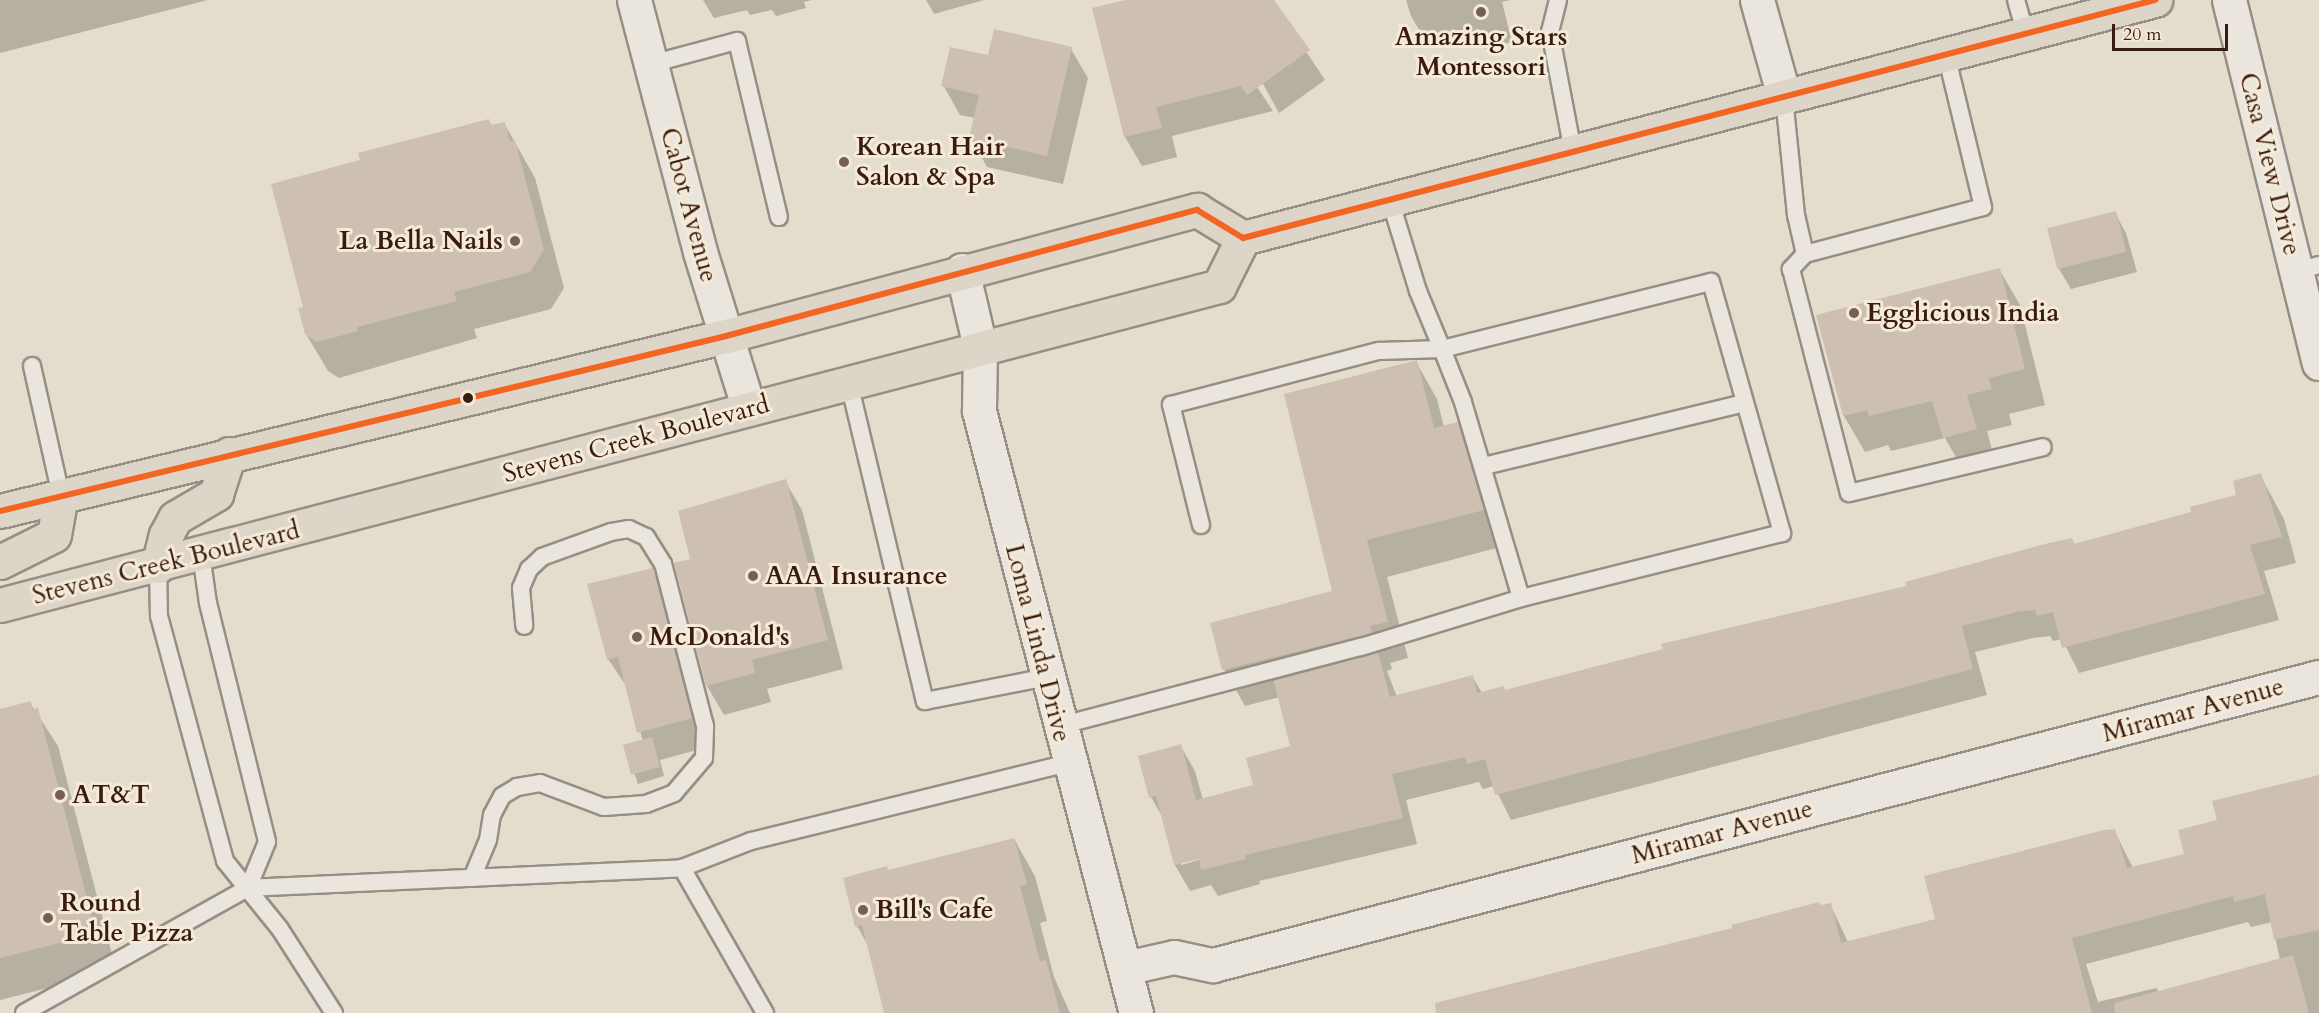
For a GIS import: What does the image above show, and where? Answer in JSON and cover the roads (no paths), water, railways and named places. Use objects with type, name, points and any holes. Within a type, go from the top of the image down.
[{"type":"main road","points":[[0,511],[726,336],[962,270],[1197,210],[1243,238],[2155,0]]},
{"type":"main road","name":"Stevens Creek Boulevard","points":[[0,605],[158,566],[980,347],[1219,286],[1243,238]]},
{"type":"main road","points":[[158,566],[166,534],[175,518],[216,494],[229,454]]},
{"type":"main road","points":[[0,562],[54,535],[61,496]]},
{"type":"street","name":"Cabot Avenue","points":[[634,0],[700,252],[749,409]]},
{"type":"street","points":[[1757,0],[1784,97]]},
{"type":"street","name":"Casa View Drive","points":[[2229,0],[2308,268],[2317,344]]},
{"type":"street","name":"Loma Linda Drive","points":[[962,270],[980,347],[976,399],[1068,763],[1136,1013]]},
{"type":"street","name":"Miramar Avenue","points":[[1125,968],[1174,957],[1213,965],[2319,677]]},
{"type":"lane","points":[[1558,0],[1550,30],[1573,152]]},
{"type":"lane","points":[[2016,0],[2026,34]]},
{"type":"lane","points":[[651,64],[737,41],[779,217]]},
{"type":"lane","points":[[1946,54],[1983,207],[1805,254],[1791,269],[1849,493],[2043,447]]},
{"type":"lane","points":[[1784,97],[1796,215],[1805,254]]},
{"type":"lane","points":[[1390,200],[1418,291],[1442,349],[1484,466],[1521,598]]},
{"type":"lane","points":[[1059,726],[1361,648],[1521,598],[1782,533],[1711,282],[1442,349],[1379,351],[1171,405],[1201,525]]},
{"type":"lane","points":[[32,366],[61,496]]},
{"type":"lane","points":[[849,383],[925,701],[1047,677]]},
{"type":"lane","points":[[1484,466],[1745,403]]},
{"type":"lane","points":[[472,878],[488,840],[492,815],[502,796],[517,787],[540,783],[604,807],[646,804],[674,793],[704,758],[705,726],[663,564],[646,537],[629,529],[611,532],[542,557],[529,569],[521,588],[524,626]]},
{"type":"lane","points":[[201,554],[208,603],[267,842],[248,888]]},
{"type":"lane","points":[[158,566],[159,616],[225,861],[248,888],[334,1013]]},
{"type":"lane","points":[[24,1013],[248,888],[682,868],[751,841],[1068,763]]},
{"type":"lane","points":[[682,868],[765,1013]]},
{"type":"place","name":"Amazing Stars Montessori","points":[[1481,12]]},
{"type":"place","name":"Korean Hair Salon & Spa","points":[[844,162]]},
{"type":"place","name":"La Bella Nails","points":[[515,241]]},
{"type":"place","name":"Egglicious India","points":[[1854,313]]},
{"type":"place","name":"AAA Insurance","points":[[753,576]]},
{"type":"place","name":"McDonald's","points":[[637,637]]},
{"type":"place","name":"AT&T","points":[[60,795]]},
{"type":"place","name":"Bill's Cafe","points":[[863,910]]},
{"type":"place","name":"Round Table Pizza","points":[[48,918]]}]
